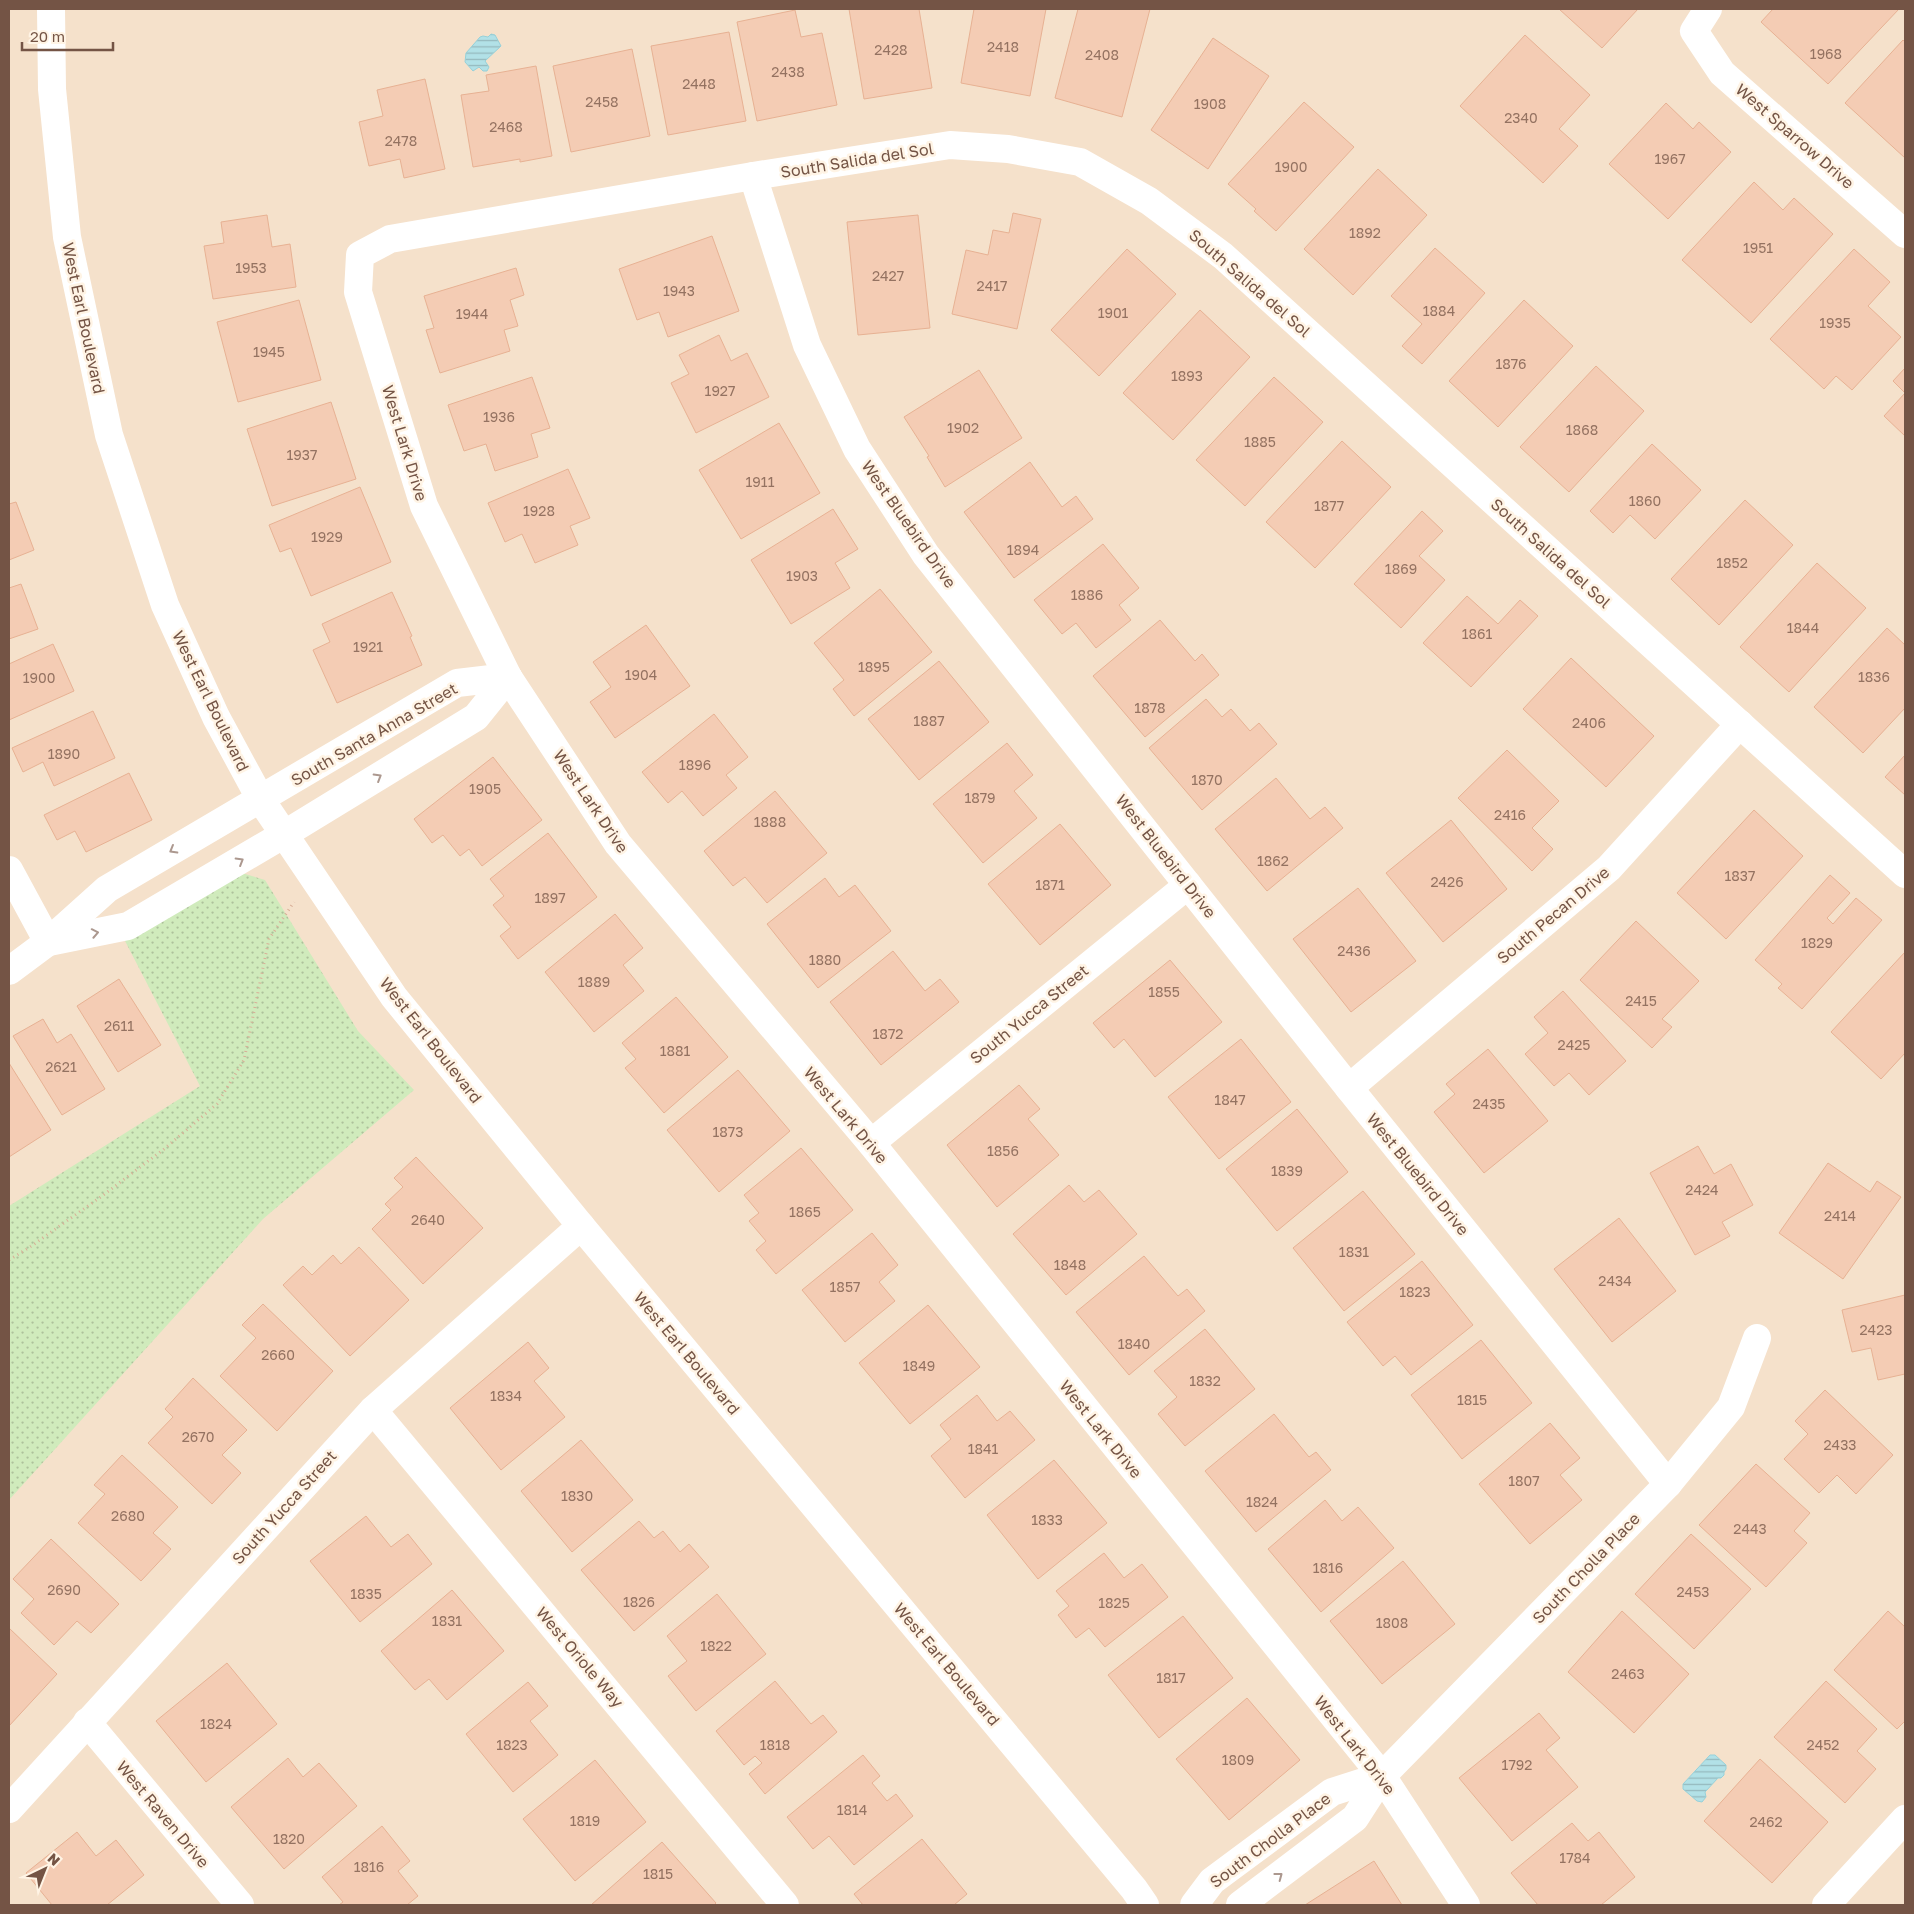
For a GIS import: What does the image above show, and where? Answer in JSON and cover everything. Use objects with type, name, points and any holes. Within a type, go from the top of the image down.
[{"type":"street","name":"West Earl Boulevard","points":[[51,9],[52,89],[67,237],[109,435],[165,605],[216,717],[261,800],[394,997],[581,1226],[1128,1881],[1145,1905]]},
{"type":"street","name":"West Sparrow Drive","points":[[1708,9],[1694,31],[1722,72],[1905,234]]},
{"type":"street","name":"South Salida del Sol","points":[[360,256],[390,239],[753,176],[950,146],[1008,149],[1080,162],[1149,201],[1223,256],[1905,874]]},
{"type":"street","name":"West Bluebird Drive","points":[[753,176],[808,345],[858,449],[926,555],[1349,1088],[1668,1484]]},
{"type":"street","name":"West Lark Drive","points":[[360,256],[358,292],[424,506],[508,677],[618,844],[871,1143],[1382,1776],[1466,1905]]},
{"type":"street","name":"South Santa Anna Street","points":[[9,971],[48,942],[107,889],[261,800],[457,682],[508,677]]},
{"type":"street","name":"South Santa Anna Street","points":[[48,942],[128,926],[283,835],[476,717],[508,677]]},
{"type":"street","name":"South Pecan Drive","points":[[1349,1088],[1610,868],[1740,724]]},
{"type":"street","points":[[9,870],[48,942]]},
{"type":"street","name":"South Yucca Street","points":[[871,1143],[1188,884]]},
{"type":"street","name":"South Yucca Street","points":[[9,1809],[373,1410],[581,1226]]},
{"type":"street","name":"South Cholla Place","points":[[1240,1905],[1355,1818],[1382,1776],[1668,1484],[1731,1407],[1757,1338]]},
{"type":"street","name":"West Oriole Way","points":[[373,1410],[786,1905]]},
{"type":"street","name":"West Raven Drive","points":[[87,1722],[240,1905]]},
{"type":"street","name":"South Cholla Place","points":[[1194,1905],[1212,1880],[1332,1792],[1382,1776]]},
{"type":"street","points":[[1826,1905],[1905,1819]]},
{"type":"path","points":[[9,1260],[30,1247],[164,1149],[217,1104],[244,1060],[269,939],[312,877]]},
{"type":"shaded area","points":[[9,9],[1905,9],[1905,1905],[9,1905]]},
{"type":"green space","points":[[242,873],[265,880],[358,1031],[414,1090],[263,1219],[9,1500],[9,1206],[200,1086],[124,939]]},
{"type":"water","points":[[491,34],[495,35],[501,46],[485,61],[489,67],[487,71],[483,71],[479,67],[473,71],[465,62],[466,53],[480,37],[488,37]]},
{"type":"water","points":[[1710,1755],[1715,1755],[1726,1765],[1726,1769],[1724,1775],[1718,1778],[1705,1792],[1706,1797],[1702,1802],[1697,1801],[1683,1789],[1683,1784]]},
{"type":"building","points":[[849,9],[919,9],[932,88],[864,99]]},
{"type":"building","points":[[974,9],[1046,9],[1030,96],[961,83]]},
{"type":"building","points":[[1078,9],[1150,9],[1122,117],[1055,98]]},
{"type":"building","points":[[1559,9],[1638,9],[1602,48]]},
{"type":"building","points":[[1773,9],[1899,9],[1828,84],[1761,22]]},
{"type":"building","points":[[795,10],[801,37],[822,33],[837,105],[757,121],[737,22]]},
{"type":"building","points":[[729,32],[746,121],[668,135],[651,46]]},
{"type":"building","points":[[1525,35],[1590,95],[1559,129],[1578,146],[1543,183],[1460,106]]},
{"type":"building","points":[[1213,38],[1269,76],[1208,169],[1151,130]]},
{"type":"building","points":[[1903,40],[1905,42],[1905,158],[1845,103]]},
{"type":"building","points":[[632,49],[650,136],[571,152],[553,66]]},
{"type":"building","points":[[536,66],[552,156],[520,162],[520,159],[473,167],[461,95],[489,91],[486,75]]},
{"type":"building","points":[[425,79],[445,169],[404,178],[400,159],[369,166],[359,122],[383,116],[377,90]]},
{"type":"building","points":[[1304,102],[1354,147],[1276,231],[1254,211],[1256,209],[1228,184]]},
{"type":"building","points":[[1666,103],[1693,129],[1699,122],[1731,152],[1668,219],[1609,164]]},
{"type":"building","points":[[1378,169],[1427,215],[1353,295],[1304,249]]},
{"type":"building","points":[[1754,182],[1783,210],[1794,198],[1833,234],[1751,323],[1682,260]]},
{"type":"building","points":[[1013,213],[1041,219],[1017,329],[952,314],[966,250],[988,255],[993,230],[1009,233]]},
{"type":"building","points":[[267,215],[272,247],[290,244],[296,287],[213,299],[204,246],[224,243],[221,222]]},
{"type":"building","points":[[918,215],[930,328],[858,335],[847,222]]},
{"type":"building","points":[[712,236],[739,311],[668,337],[659,312],[637,320],[619,269]]},
{"type":"building","points":[[1435,248],[1485,293],[1422,364],[1402,346],[1422,324],[1391,296]]},
{"type":"building","points":[[1127,249],[1176,294],[1099,376],[1051,330]]},
{"type":"building","points":[[1854,249],[1890,282],[1868,306],[1901,337],[1852,390],[1836,376],[1824,389],[1770,339]]},
{"type":"building","points":[[516,268],[524,295],[510,300],[518,326],[504,330],[510,351],[440,373],[426,330],[434,328],[424,296]]},
{"type":"building","points":[[299,300],[321,380],[238,402],[217,322]]},
{"type":"building","points":[[1524,300],[1573,346],[1498,427],[1449,381]]},
{"type":"building","points":[[1200,310],[1250,357],[1173,440],[1123,393]]},
{"type":"building","points":[[719,335],[731,361],[747,353],[769,397],[696,433],[671,383],[689,374],[679,355]]},
{"type":"building","points":[[1596,366],[1644,411],[1569,492],[1520,447]]},
{"type":"building","points":[[1905,368],[1905,393],[1893,381]]},
{"type":"building","points":[[979,370],[1022,438],[945,487],[927,457],[929,456],[904,417]]},
{"type":"building","points":[[532,377],[550,428],[531,434],[538,457],[495,471],[486,444],[464,451],[448,405]]},
{"type":"building","points":[[1274,377],[1323,422],[1245,506],[1196,460]]},
{"type":"building","points":[[1905,393],[1905,436],[1884,416]]},
{"type":"building","points":[[331,402],[356,479],[272,506],[247,429]]},
{"type":"building","points":[[779,423],[820,493],[741,539],[699,470]]},
{"type":"building","points":[[1342,441],[1391,487],[1315,568],[1266,522]]},
{"type":"building","points":[[1652,444],[1701,490],[1655,539],[1630,515],[1613,533],[1590,511]]},
{"type":"building","points":[[1030,462],[1062,507],[1076,496],[1093,519],[1014,578],[964,512]]},
{"type":"building","points":[[568,469],[590,518],[570,526],[578,545],[535,563],[522,534],[505,542],[488,503]]},
{"type":"building","points":[[360,487],[391,562],[311,596],[291,548],[280,552],[269,525]]},
{"type":"building","points":[[1745,500],[1793,545],[1719,625],[1671,579]]},
{"type":"building","points":[[16,502],[34,550],[9,560],[9,504]]},
{"type":"building","points":[[833,509],[858,549],[835,563],[850,588],[791,624],[751,560]]},
{"type":"building","points":[[1422,511],[1443,531],[1419,556],[1445,580],[1401,628],[1354,584]]},
{"type":"building","points":[[1103,544],[1139,588],[1119,605],[1131,620],[1096,648],[1076,623],[1062,634],[1034,600]]},
{"type":"building","points":[[1817,563],[1866,608],[1789,692],[1740,647]]},
{"type":"building","points":[[21,584],[38,629],[9,639],[9,588]]},
{"type":"building","points":[[880,589],[932,652],[854,716],[833,689],[844,680],[814,643]]},
{"type":"building","points":[[392,592],[412,636],[410,637],[422,665],[337,703],[313,650],[330,642],[322,624]]},
{"type":"building","points":[[1467,596],[1498,624],[1520,600],[1538,616],[1471,687],[1423,643]]},
{"type":"building","points":[[1160,620],[1195,661],[1202,654],[1219,675],[1145,737],[1093,676]]},
{"type":"building","points":[[646,625],[690,686],[615,738],[590,702],[611,687],[593,662]]},
{"type":"building","points":[[1887,628],[1905,645],[1905,708],[1863,753],[1814,707]]},
{"type":"building","points":[[53,644],[74,691],[9,720],[9,664]]},
{"type":"building","points":[[1571,658],[1654,736],[1606,787],[1523,709]]},
{"type":"building","points":[[939,661],[989,722],[919,780],[868,719]]},
{"type":"building","points":[[1206,699],[1222,717],[1231,709],[1250,731],[1259,723],[1277,744],[1202,810],[1149,748]]},
{"type":"building","points":[[93,711],[115,758],[54,786],[43,762],[23,772],[12,748]]},
{"type":"building","points":[[714,714],[748,757],[726,775],[737,788],[703,816],[682,791],[668,803],[642,772]]},
{"type":"building","points":[[1007,743],[1033,775],[1014,791],[1037,818],[983,863],[933,804]]},
{"type":"building","points":[[1507,750],[1559,801],[1532,828],[1553,849],[1532,871],[1458,798]]},
{"type":"building","points":[[1905,755],[1905,795],[1885,777]]},
{"type":"building","points":[[493,757],[542,820],[482,866],[469,849],[460,856],[443,835],[432,843],[414,819]]},
{"type":"building","points":[[129,773],[152,820],[86,852],[75,831],[57,840],[44,815]]},
{"type":"building","points":[[1276,778],[1310,819],[1325,807],[1343,828],[1267,891],[1215,829]]},
{"type":"building","points":[[775,791],[827,853],[767,903],[745,877],[733,886],[704,851]]},
{"type":"building","points":[[1754,810],[1803,856],[1726,939],[1677,893]]},
{"type":"building","points":[[1451,820],[1507,889],[1443,942],[1386,873]]},
{"type":"building","points":[[1060,824],[1111,885],[1040,945],[988,884]]},
{"type":"building","points":[[548,833],[597,897],[518,959],[500,936],[511,927],[493,905],[504,896],[490,879]]},
{"type":"building","points":[[1830,875],[1850,893],[1827,918],[1833,924],[1856,898],[1882,920],[1802,1009],[1778,988],[1782,984],[1755,960]]},
{"type":"building","points":[[825,878],[839,897],[855,885],[891,931],[818,988],[767,924]]},
{"type":"building","points":[[1358,888],[1416,961],[1351,1012],[1293,939]]},
{"type":"building","points":[[615,914],[643,948],[623,965],[644,991],[594,1032],[545,972]]},
{"type":"building","points":[[1636,921],[1699,981],[1662,1019],[1672,1027],[1652,1048],[1580,980]]},
{"type":"building","points":[[893,951],[925,991],[940,979],[959,1002],[881,1065],[830,1002]]},
{"type":"building","points":[[1905,952],[1905,1053],[1881,1079],[1831,1032]]},
{"type":"building","points":[[1170,960],[1222,1022],[1155,1077],[1124,1039],[1114,1048],[1093,1023]]},
{"type":"building","points":[[119,979],[161,1045],[118,1072],[77,1006]]},
{"type":"building","points":[[1563,991],[1626,1061],[1589,1095],[1569,1073],[1554,1086],[1525,1054],[1548,1033],[1534,1017]]},
{"type":"building","points":[[676,997],[728,1057],[664,1113],[625,1068],[636,1059],[622,1043]]},
{"type":"building","points":[[43,1019],[57,1043],[71,1034],[105,1089],[62,1115],[13,1036]]},
{"type":"building","points":[[1241,1039],[1291,1102],[1219,1159],[1168,1097]]},
{"type":"building","points":[[1488,1049],[1548,1121],[1484,1173],[1434,1112],[1455,1094],[1446,1084]]},
{"type":"building","points":[[9,1063],[51,1130],[9,1157]]},
{"type":"building","points":[[738,1070],[790,1131],[719,1192],[667,1130]]},
{"type":"building","points":[[1019,1085],[1040,1109],[1028,1119],[1059,1155],[997,1207],[947,1145]]},
{"type":"building","points":[[1297,1109],[1348,1172],[1277,1231],[1226,1169]]},
{"type":"building","points":[[1698,1146],[1714,1174],[1731,1164],[1753,1205],[1722,1222],[1730,1236],[1695,1255],[1650,1173]]},
{"type":"building","points":[[801,1148],[853,1210],[776,1274],[756,1250],[766,1241],[749,1221],[759,1213],[744,1195]]},
{"type":"building","points":[[416,1157],[483,1228],[423,1284],[372,1229],[391,1210],[385,1204],[403,1187],[394,1178]]},
{"type":"building","points":[[1828,1163],[1870,1192],[1877,1181],[1901,1197],[1843,1279],[1779,1233]]},
{"type":"building","points":[[1069,1185],[1084,1202],[1099,1190],[1137,1234],[1066,1295],[1013,1234]]},
{"type":"building","points":[[1363,1191],[1415,1254],[1344,1311],[1293,1248]]},
{"type":"building","points":[[1619,1218],[1676,1291],[1612,1342],[1554,1269]]},
{"type":"building","points":[[872,1233],[898,1265],[879,1282],[895,1301],[845,1342],[802,1290]]},
{"type":"building","points":[[359,1247],[409,1300],[350,1356],[283,1285],[303,1266],[312,1275],[333,1255],[341,1264]]},
{"type":"building","points":[[1144,1256],[1178,1296],[1187,1289],[1205,1311],[1129,1375],[1076,1312]]},
{"type":"building","points":[[1422,1261],[1473,1325],[1411,1375],[1395,1356],[1383,1366],[1347,1322]]},
{"type":"building","points":[[1905,1295],[1905,1374],[1878,1380],[1871,1348],[1852,1352],[1842,1310]]},
{"type":"building","points":[[263,1304],[333,1371],[277,1431],[220,1376],[256,1338],[242,1325]]},
{"type":"building","points":[[928,1305],[980,1367],[910,1424],[859,1363]]},
{"type":"building","points":[[1205,1329],[1255,1389],[1185,1446],[1158,1414],[1177,1397],[1154,1371]]},
{"type":"building","points":[[1481,1340],[1532,1403],[1462,1459],[1411,1395]]},
{"type":"building","points":[[528,1342],[549,1368],[534,1381],[565,1417],[501,1470],[450,1408]]},
{"type":"building","points":[[193,1378],[247,1430],[222,1455],[241,1473],[212,1504],[148,1443],[173,1417],[165,1409]]},
{"type":"building","points":[[1825,1390],[1893,1455],[1856,1494],[1837,1475],[1819,1493],[1784,1459],[1808,1434],[1795,1421]]},
{"type":"building","points":[[977,1395],[997,1421],[1010,1411],[1035,1440],[965,1498],[931,1456],[951,1439],[940,1425]]},
{"type":"building","points":[[1274,1414],[1309,1457],[1316,1452],[1331,1470],[1256,1532],[1205,1471]]},
{"type":"building","points":[[1550,1423],[1580,1458],[1560,1475],[1582,1500],[1530,1544],[1479,1484]]},
{"type":"building","points":[[581,1440],[633,1500],[572,1552],[521,1491]]},
{"type":"building","points":[[122,1455],[178,1507],[153,1533],[171,1549],[141,1581],[78,1523],[105,1494],[94,1485]]},
{"type":"building","points":[[1054,1460],[1107,1523],[1038,1579],[987,1515]]},
{"type":"building","points":[[1756,1464],[1810,1513],[1794,1531],[1807,1543],[1766,1587],[1699,1525]]},
{"type":"building","points":[[1325,1500],[1342,1521],[1358,1507],[1394,1548],[1321,1612],[1268,1549]]},
{"type":"building","points":[[366,1516],[391,1547],[408,1534],[432,1564],[360,1622],[310,1561]]},
{"type":"building","points":[[639,1521],[654,1538],[663,1531],[680,1552],[689,1544],[709,1567],[634,1631],[581,1570]]},
{"type":"building","points":[[1691,1534],[1751,1589],[1694,1649],[1635,1594]]},
{"type":"building","points":[[51,1539],[119,1604],[91,1633],[77,1621],[54,1645],[21,1613],[34,1599],[13,1579]]},
{"type":"building","points":[[1104,1553],[1124,1578],[1142,1564],[1168,1597],[1105,1647],[1089,1628],[1076,1638],[1058,1615],[1069,1606],[1056,1591]]},
{"type":"building","points":[[1403,1561],[1455,1624],[1382,1684],[1330,1621]]},
{"type":"building","points":[[452,1590],[504,1651],[447,1700],[429,1679],[415,1690],[381,1651]]},
{"type":"building","points":[[717,1594],[766,1654],[696,1711],[668,1676],[687,1661],[667,1636]]},
{"type":"building","points":[[1622,1611],[1689,1674],[1634,1733],[1568,1672]]},
{"type":"building","points":[[1888,1611],[1905,1627],[1905,1721],[1897,1729],[1834,1670]]},
{"type":"building","points":[[1183,1616],[1233,1678],[1159,1738],[1108,1675]]},
{"type":"building","points":[[9,1628],[57,1674],[9,1726]]},
{"type":"building","points":[[227,1663],[277,1724],[206,1782],[156,1721]]},
{"type":"building","points":[[775,1681],[811,1724],[823,1715],[837,1732],[765,1794],[749,1774],[762,1763],[755,1756],[744,1765],[716,1731]]},
{"type":"building","points":[[1826,1681],[1877,1729],[1857,1751],[1876,1769],[1845,1803],[1774,1737]]},
{"type":"building","points":[[528,1682],[548,1706],[530,1721],[558,1755],[513,1792],[466,1734]]},
{"type":"building","points":[[1247,1698],[1300,1760],[1229,1820],[1176,1759]]},
{"type":"building","points":[[1539,1713],[1560,1738],[1546,1750],[1578,1787],[1512,1841],[1459,1778]]},
{"type":"building","points":[[863,1755],[880,1776],[872,1783],[887,1801],[896,1794],[913,1816],[854,1865],[829,1836],[813,1849],[787,1817]]},
{"type":"building","points":[[288,1758],[303,1777],[319,1763],[357,1806],[284,1869],[231,1807]]},
{"type":"building","points":[[1760,1759],[1828,1822],[1772,1883],[1704,1821]]},
{"type":"building","points":[[595,1760],[646,1822],[575,1881],[523,1819]]},
{"type":"building","points":[[1572,1823],[1588,1841],[1599,1832],[1635,1877],[1601,1905],[1538,1905],[1511,1873]]},
{"type":"building","points":[[382,1826],[410,1861],[398,1871],[418,1896],[407,1905],[339,1905],[343,1902],[322,1877]]},
{"type":"building","points":[[77,1832],[96,1856],[116,1840],[144,1875],[107,1905],[52,1905],[26,1873]]},
{"type":"building","points":[[922,1839],[967,1894],[954,1905],[863,1905],[854,1894]]},
{"type":"building","points":[[662,1842],[716,1903],[714,1905],[591,1905]]},
{"type":"building","points":[[1374,1861],[1402,1905],[1305,1905]]}]
